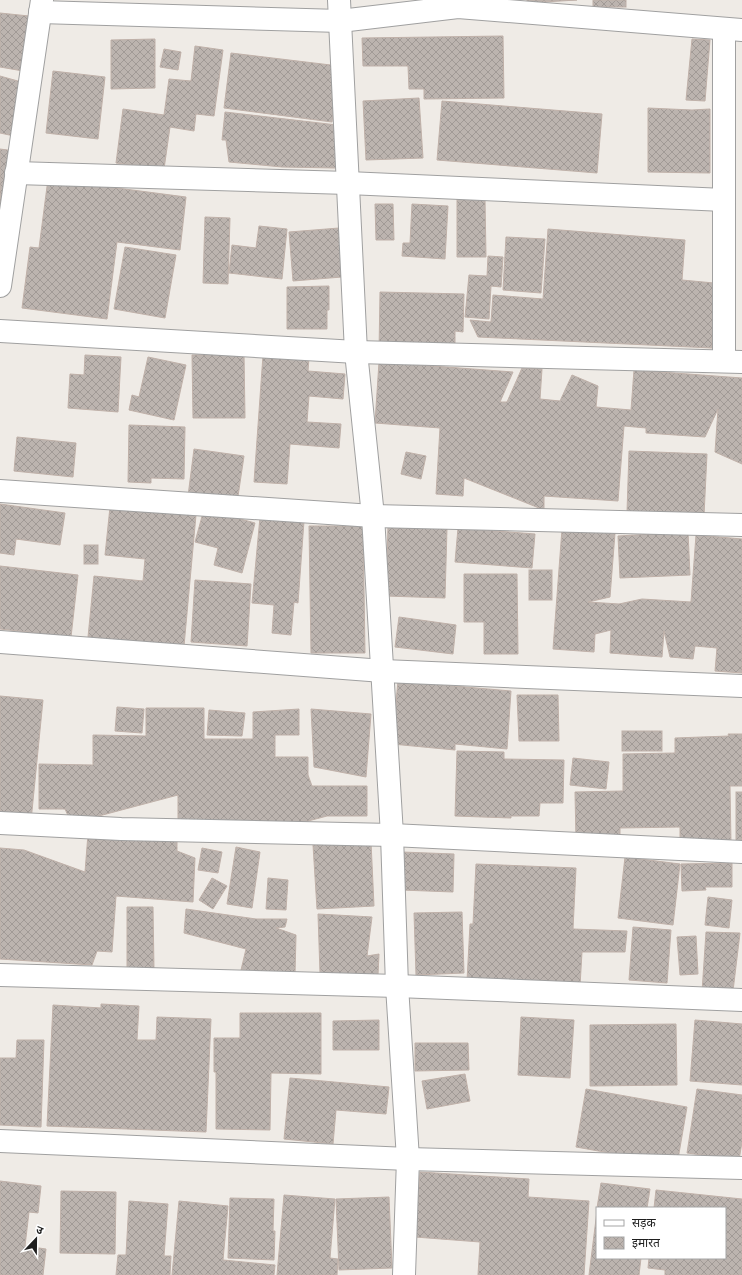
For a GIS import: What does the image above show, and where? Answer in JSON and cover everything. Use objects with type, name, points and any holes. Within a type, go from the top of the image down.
[{"type":"street","points":[[0,286],[3,243],[16,173],[41,6],[340,10],[458,7],[733,30],[724,200],[733,361],[356,352],[0,331]]},
{"type":"street","points":[[340,10],[356,352],[373,516],[392,835],[396,986],[408,1159],[404,1275]]},
{"type":"street","points":[[16,173],[348,183],[724,200]]},
{"type":"street","points":[[0,491],[373,516],[742,525]]},
{"type":"street","points":[[0,642],[383,671],[742,686]]},
{"type":"street","points":[[0,823],[121,829],[392,835],[742,852]]},
{"type":"street","points":[[0,975],[396,986],[742,1000]]},
{"type":"street","points":[[0,1141],[408,1159],[742,1168]]},
{"type":"building","points":[[527,0],[577,0],[527,3]]},
{"type":"building","points":[[593,0],[626,0],[626,7],[593,7]]},
{"type":"building","points":[[0,13],[29,16],[23,71],[0,67]]},
{"type":"building","points":[[503,36],[504,98],[424,99],[424,89],[409,89],[408,66],[363,66],[362,38]]},
{"type":"building","points":[[155,39],[155,88],[111,89],[111,40]]},
{"type":"building","points":[[692,39],[710,40],[705,101],[686,100]]},
{"type":"building","points":[[195,46],[223,50],[214,116],[196,114],[194,131],[170,127],[164,169],[116,163],[123,109],[164,115],[169,79],[191,81]]},
{"type":"building","points":[[164,49],[181,52],[178,70],[160,67]]},
{"type":"building","points":[[231,53],[339,66],[332,122],[224,108]]},
{"type":"building","points":[[53,71],[105,77],[98,139],[46,133]]},
{"type":"building","points":[[0,76],[25,83],[14,136],[0,133]]},
{"type":"building","points":[[419,98],[423,158],[366,160],[363,101]]},
{"type":"building","points":[[442,101],[602,114],[597,173],[437,160]]},
{"type":"building","points":[[648,108],[692,110],[710,109],[710,173],[648,172]]},
{"type":"building","points":[[225,112],[337,125],[336,168],[282,167],[229,162],[226,140],[222,140]]},
{"type":"building","points":[[0,149],[15,151],[0,236]]},
{"type":"building","points":[[48,179],[186,197],[180,250],[117,242],[107,319],[22,308],[30,247],[39,248]]},
{"type":"building","points":[[457,199],[485,199],[486,257],[457,257]]},
{"type":"building","points":[[375,204],[393,204],[394,240],[376,240]]},
{"type":"building","points":[[412,204],[448,206],[445,259],[402,256],[403,243],[410,243]]},
{"type":"building","points":[[205,217],[230,218],[228,284],[203,283]]},
{"type":"building","points":[[259,226],[287,229],[282,279],[229,273],[232,245],[256,248]]},
{"type":"building","points":[[339,228],[342,277],[293,281],[289,232]]},
{"type":"building","points":[[548,229],[685,240],[682,280],[714,283],[712,348],[478,337],[470,320],[491,322],[493,295],[543,299]]},
{"type":"building","points":[[506,237],[545,239],[541,293],[503,290]]},
{"type":"building","points":[[125,247],[176,255],[165,318],[114,309]]},
{"type":"building","points":[[488,256],[503,257],[501,287],[491,286],[489,319],[465,317],[469,275],[487,276]]},
{"type":"building","points":[[329,286],[327,329],[287,329],[287,287]]},
{"type":"building","points":[[380,292],[464,294],[463,332],[455,331],[455,354],[379,352]]},
{"type":"building","points":[[244,354],[245,418],[193,418],[192,355]]},
{"type":"building","points":[[85,355],[121,357],[118,412],[68,408],[70,374],[84,375]]},
{"type":"building","points":[[263,355],[309,358],[308,371],[345,374],[343,399],[309,396],[307,422],[341,424],[339,448],[290,444],[287,484],[254,482]]},
{"type":"building","points":[[148,357],[186,365],[174,420],[129,410],[132,395],[139,397]]},
{"type":"building","points":[[379,362],[513,372],[500,402],[507,402],[522,368],[542,369],[540,399],[560,401],[572,375],[598,386],[596,407],[631,410],[634,370],[742,378],[742,464],[715,452],[718,409],[705,437],[646,433],[646,428],[624,426],[618,501],[544,496],[544,510],[464,478],[463,496],[436,494],[440,428],[375,423]]},
{"type":"building","points":[[129,425],[185,427],[184,479],[151,478],[151,483],[128,482]]},
{"type":"building","points":[[17,437],[76,443],[73,477],[14,471]]},
{"type":"building","points":[[194,449],[244,456],[237,503],[188,496]]},
{"type":"building","points":[[629,451],[707,454],[704,516],[627,512]]},
{"type":"building","points":[[406,452],[426,456],[421,479],[401,474]]},
{"type":"building","points":[[0,504],[65,513],[60,545],[16,539],[14,555],[0,553]]},
{"type":"building","points":[[110,507],[196,515],[184,646],[88,637],[94,576],[143,581],[145,559],[105,555]]},
{"type":"building","points":[[204,509],[255,523],[242,573],[214,565],[218,548],[195,542]]},
{"type":"building","points":[[260,517],[304,521],[298,603],[294,602],[291,635],[272,633],[274,605],[252,603]]},
{"type":"building","points":[[309,526],[363,526],[365,653],[311,653]]},
{"type":"building","points":[[388,526],[447,528],[445,598],[386,596]]},
{"type":"building","points":[[458,528],[535,534],[532,568],[455,562]]},
{"type":"building","points":[[562,529],[615,533],[610,597],[588,602],[619,604],[642,599],[691,602],[696,535],[742,539],[742,673],[715,671],[717,648],[695,646],[693,659],[670,657],[664,631],[662,657],[610,653],[611,630],[595,634],[594,652],[553,649]]},
{"type":"building","points":[[688,532],[690,575],[620,578],[618,536]]},
{"type":"building","points":[[84,545],[98,545],[98,564],[84,564]]},
{"type":"building","points":[[0,566],[78,575],[71,637],[0,629]]},
{"type":"building","points":[[529,570],[552,570],[552,600],[529,600]]},
{"type":"building","points":[[464,574],[517,574],[518,654],[484,654],[484,622],[464,622]]},
{"type":"building","points":[[195,580],[251,584],[247,646],[191,642]]},
{"type":"building","points":[[399,617],[456,625],[453,654],[395,647]]},
{"type":"building","points":[[398,681],[511,691],[507,749],[455,744],[455,750],[392,744]]},
{"type":"building","points":[[517,695],[558,695],[559,741],[519,741]]},
{"type":"building","points":[[0,696],[43,700],[31,821],[0,818]]},
{"type":"building","points":[[117,707],[144,709],[142,733],[115,731]]},
{"type":"building","points":[[146,708],[204,708],[204,739],[253,739],[253,712],[299,709],[299,735],[275,735],[275,757],[308,757],[308,775],[312,786],[367,786],[367,816],[327,816],[278,829],[178,827],[178,795],[95,817],[70,820],[65,809],[39,809],[39,764],[93,765],[93,735],[146,736]]},
{"type":"building","points":[[311,709],[371,714],[366,777],[314,767]]},
{"type":"building","points":[[209,710],[245,713],[242,736],[207,735]]},
{"type":"building","points":[[622,731],[662,731],[662,751],[622,751]]},
{"type":"building","points":[[728,734],[742,734],[742,786],[730,786],[731,844],[680,845],[680,827],[620,828],[620,840],[576,841],[575,792],[623,791],[623,754],[675,753],[675,738],[729,736]]},
{"type":"building","points":[[457,751],[504,752],[504,759],[564,760],[563,803],[540,803],[539,816],[511,816],[511,818],[455,816]]},
{"type":"building","points":[[573,758],[609,762],[606,789],[570,785]]},
{"type":"building","points":[[736,792],[742,792],[742,847],[736,847]]},
{"type":"building","points":[[88,834],[177,838],[177,851],[195,858],[193,902],[116,896],[112,952],[97,951],[92,965],[0,959],[0,848],[24,850],[85,872]]},
{"type":"building","points":[[371,842],[374,906],[317,909],[313,845]]},
{"type":"building","points":[[236,847],[260,852],[252,908],[227,904]]},
{"type":"building","points":[[202,848],[222,852],[218,873],[198,870]]},
{"type":"building","points":[[402,852],[454,854],[453,892],[401,890]]},
{"type":"building","points":[[625,857],[680,864],[673,925],[618,918]]},
{"type":"building","points":[[732,863],[732,887],[705,887],[706,890],[682,891],[681,864]]},
{"type":"building","points":[[476,864],[576,868],[573,929],[627,931],[625,952],[582,952],[580,986],[467,981],[470,924],[473,924]]},
{"type":"building","points":[[212,878],[227,886],[213,909],[199,900]]},
{"type":"building","points":[[268,878],[288,880],[286,910],[266,909]]},
{"type":"building","points":[[708,897],[732,900],[729,928],[705,925]]},
{"type":"building","points":[[127,907],[153,907],[154,970],[127,970]]},
{"type":"building","points":[[186,909],[256,919],[287,919],[285,927],[276,928],[296,935],[295,974],[241,970],[246,949],[184,933]]},
{"type":"building","points":[[462,912],[464,973],[416,975],[414,913]]},
{"type":"building","points":[[318,914],[372,917],[367,956],[379,954],[378,975],[320,973]]},
{"type":"building","points":[[633,927],[671,930],[667,983],[629,980]]},
{"type":"building","points":[[706,932],[740,933],[733,991],[702,992]]},
{"type":"building","points":[[696,936],[698,974],[680,975],[677,937]]},
{"type":"building","points":[[101,1004],[139,1006],[137,1040],[156,1040],[157,1017],[211,1019],[206,1132],[47,1126],[53,1005],[101,1008]]},
{"type":"building","points":[[240,1013],[321,1013],[321,1074],[271,1073],[270,1130],[216,1129],[216,1072],[214,1072],[214,1038],[240,1038]]},
{"type":"building","points":[[521,1017],[574,1020],[570,1078],[518,1075]]},
{"type":"building","points":[[379,1020],[379,1050],[333,1050],[333,1021]]},
{"type":"building","points":[[695,1020],[742,1024],[742,1085],[690,1081]]},
{"type":"building","points":[[676,1024],[677,1085],[590,1086],[590,1025]]},
{"type":"building","points":[[17,1040],[44,1040],[41,1127],[0,1125],[0,1058],[16,1058]]},
{"type":"building","points":[[415,1043],[468,1043],[469,1070],[415,1071]]},
{"type":"building","points":[[465,1074],[470,1101],[427,1109],[422,1081]]},
{"type":"building","points":[[290,1078],[389,1087],[386,1114],[336,1110],[333,1144],[284,1139]]},
{"type":"building","points":[[586,1089],[687,1107],[677,1165],[576,1147]]},
{"type":"building","points":[[697,1089],[742,1095],[742,1142],[739,1160],[687,1153]]},
{"type":"building","points":[[420,1172],[529,1179],[528,1197],[589,1201],[584,1275],[478,1275],[480,1242],[415,1237]]},
{"type":"building","points":[[0,1181],[41,1186],[38,1213],[29,1212],[25,1246],[46,1249],[43,1275],[0,1275]]},
{"type":"building","points":[[601,1183],[650,1189],[647,1207],[597,1207]]},
{"type":"building","points":[[656,1190],[742,1199],[742,1275],[665,1275],[665,1270],[648,1268],[649,1259],[726,1259],[726,1207],[654,1207]]},
{"type":"building","points":[[61,1191],[116,1192],[115,1254],[60,1253]]},
{"type":"building","points":[[284,1195],[335,1199],[330,1258],[338,1259],[337,1275],[277,1275]]},
{"type":"building","points":[[389,1197],[392,1268],[339,1270],[336,1199]]},
{"type":"building","points":[[230,1198],[274,1199],[274,1260],[228,1258]]},
{"type":"building","points":[[129,1201],[168,1204],[164,1256],[171,1256],[170,1275],[116,1275],[118,1255],[126,1255]]},
{"type":"building","points":[[179,1201],[228,1206],[223,1260],[275,1265],[274,1275],[172,1275]]},
{"type":"building","points":[[596,1219],[596,1259],[641,1259],[639,1275],[589,1275]]}]
